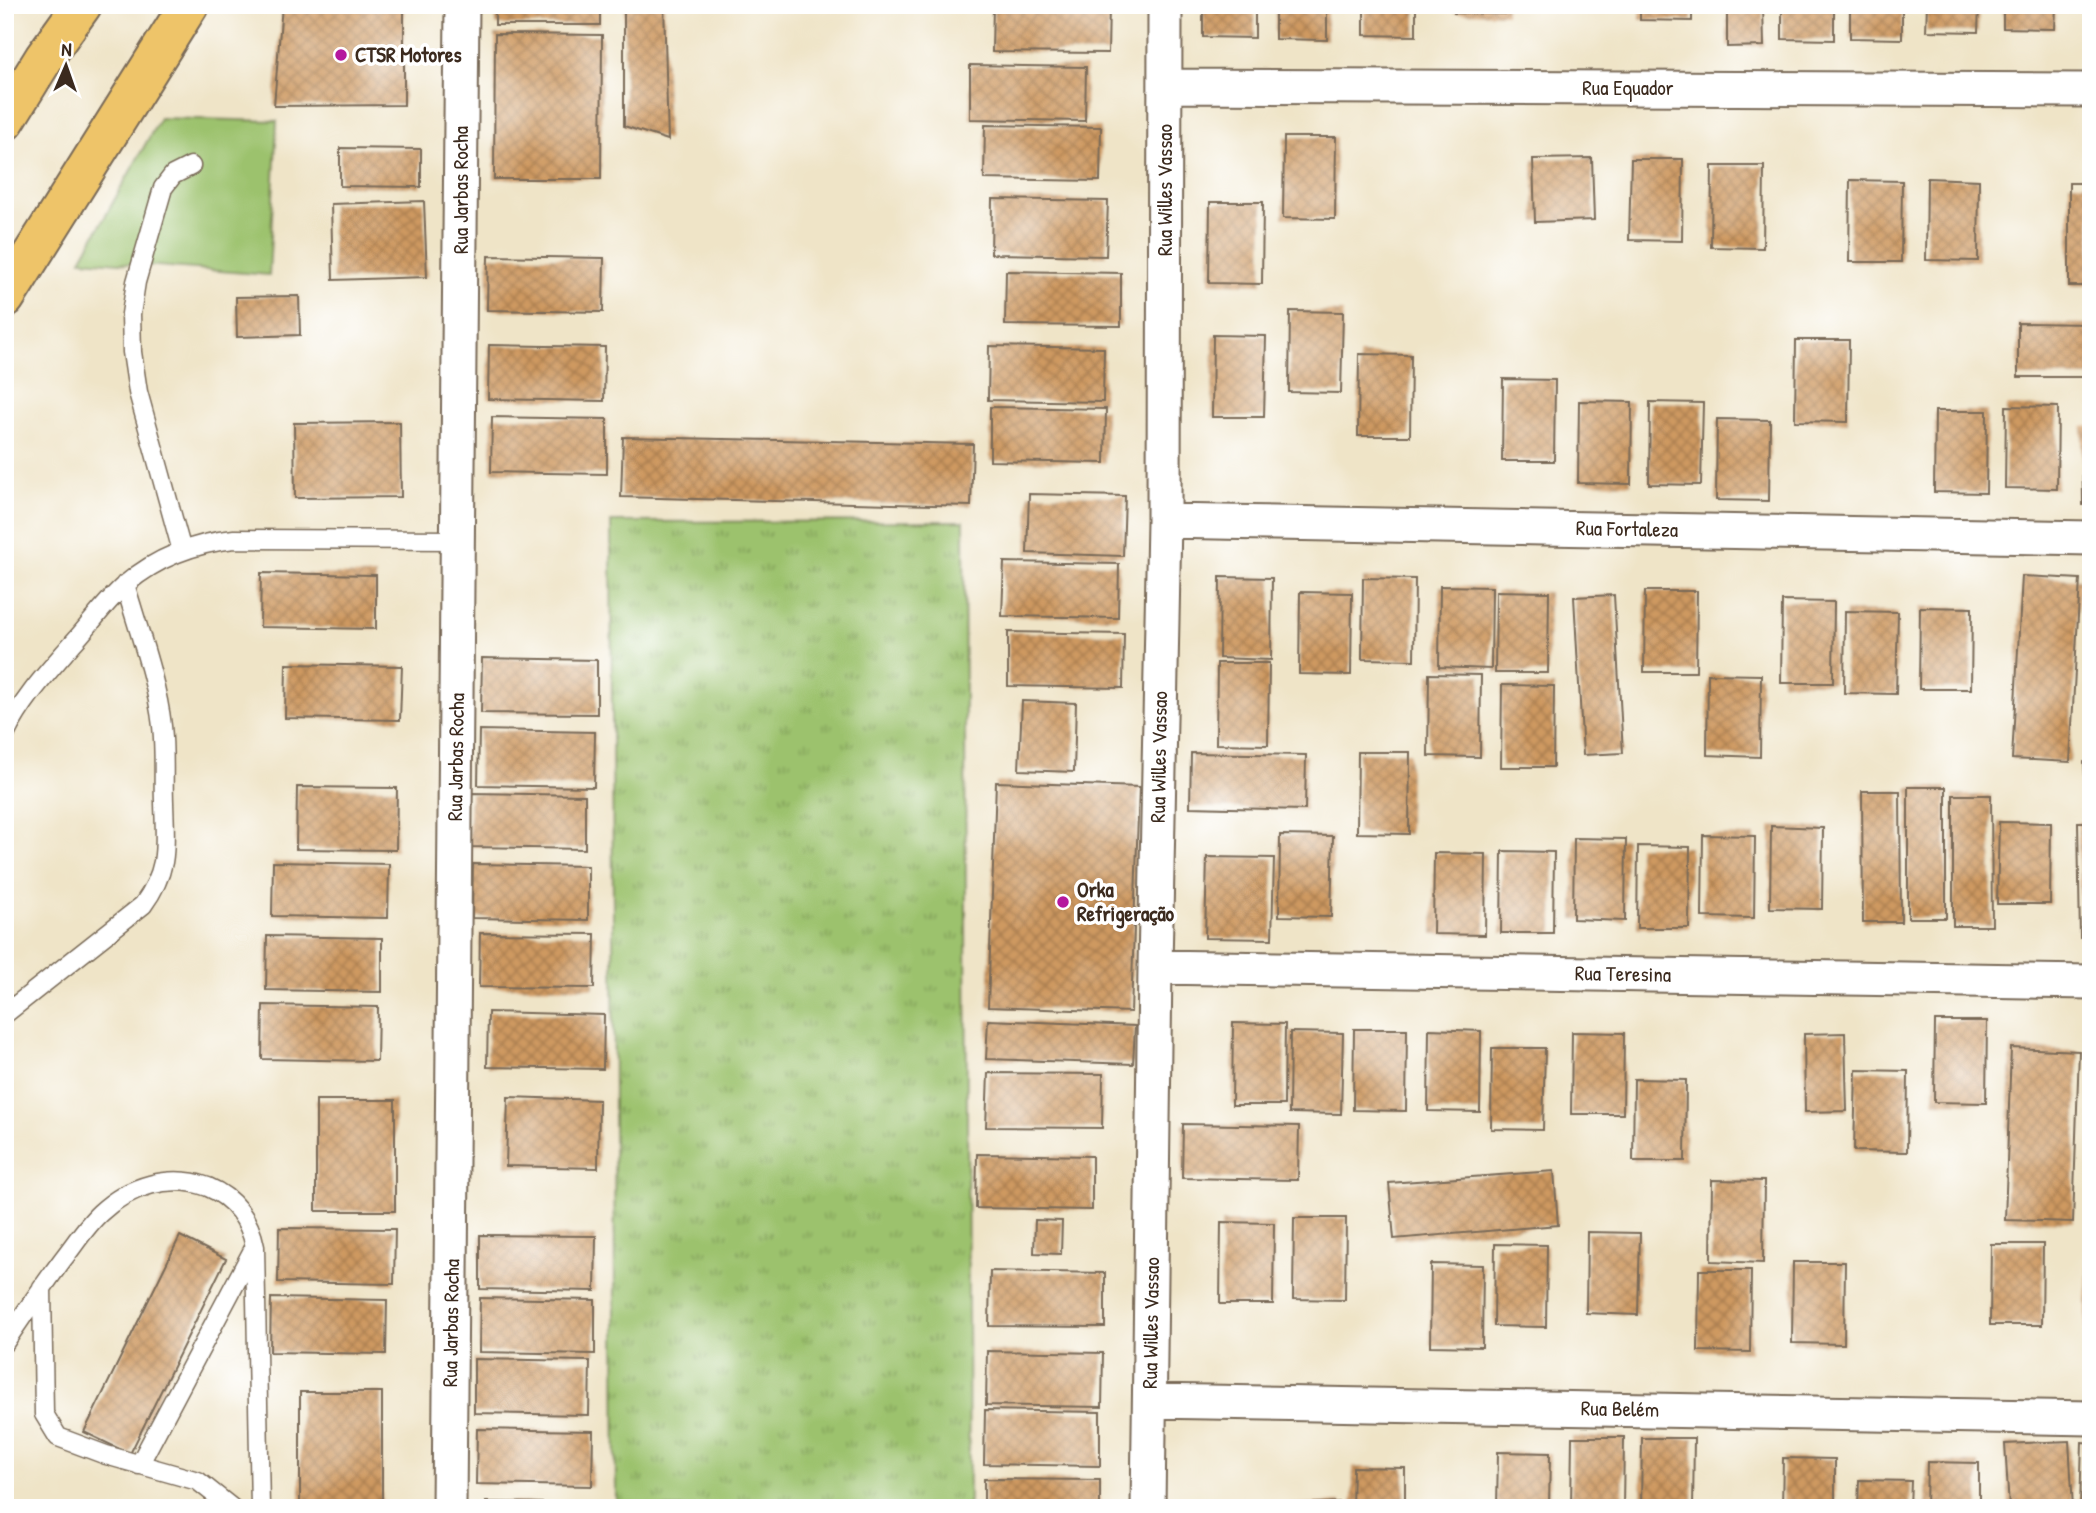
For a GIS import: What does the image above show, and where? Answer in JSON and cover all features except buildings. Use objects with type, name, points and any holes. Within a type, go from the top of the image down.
[{"type":"main road","points":[[5,121],[44,58],[82,5]]},
{"type":"main road","points":[[5,298],[189,5]]},
{"type":"street","name":"Rua Jarbas Rocha","points":[[449,1508],[462,5]]},
{"type":"street","name":"Rua Willes Vassao","points":[[1148,1508],[1164,521],[1165,5]]},
{"type":"street","name":"Rua Equador","points":[[1166,86],[2091,90]]},
{"type":"street","name":"Rua Fortaleza","points":[[1164,521],[2091,538]]},
{"type":"street","name":"Rua Teresina","points":[[1155,967],[2091,982]]},
{"type":"street","name":"Rua Belém","points":[[1150,1401],[2091,1418]]},
{"type":"lane","points":[[182,551],[138,392],[132,352],[131,314],[136,282],[163,188],[173,175],[191,166]]},
{"type":"lane","points":[[5,735],[30,692],[125,584],[150,567],[182,551],[211,541],[234,539],[459,540]]},
{"type":"lane","points":[[5,1014],[143,905],[157,884],[163,865],[165,845],[162,727],[158,703],[125,584]]},
{"type":"lane","points":[[5,1342],[42,1287],[99,1214],[125,1194],[158,1183],[177,1181],[192,1183],[223,1194],[248,1223],[255,1247],[260,1508]]},
{"type":"lane","points":[[139,1465],[255,1247]]},
{"type":"lane","points":[[42,1287],[43,1399],[46,1420],[58,1437],[139,1465],[198,1481],[232,1508]]},
{"type":"green space","points":[[160,118],[277,121],[269,275],[81,260]]},
{"type":"green space","points":[[964,521],[969,1508],[616,1508],[611,522]]},
{"type":"place","name":"CTSR Motores","points":[[341,55]]},
{"type":"place","name":"Orka Refrigeração","points":[[1063,902]]}]
